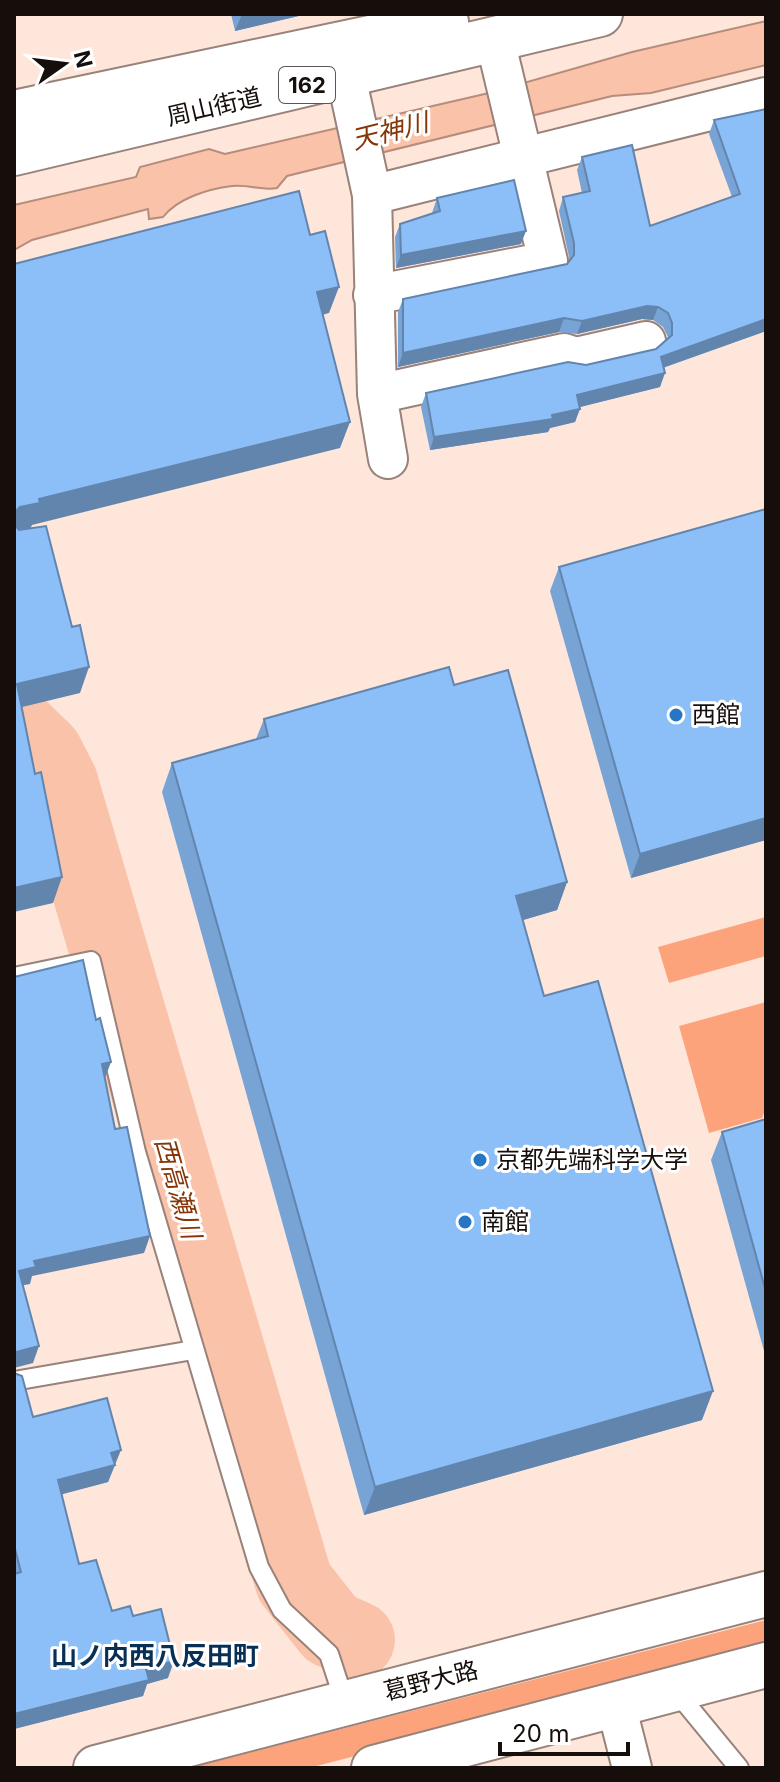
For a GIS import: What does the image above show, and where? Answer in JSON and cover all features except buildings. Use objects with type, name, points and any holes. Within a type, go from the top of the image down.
[{"type":"main road","name":"周山街道","points":[[14,153],[347,83],[492,38],[600,14]]},
{"type":"main road","name":"周山街道","points":[[14,113],[431,20],[492,38]]},
{"type":"main road","name":"葛野大路","points":[[96,1768],[766,1594]]},
{"type":"main road","points":[[374,1768],[766,1665]]},
{"type":"street","points":[[373,295],[548,261],[492,38]]},
{"type":"street","points":[[347,83],[371,187],[377,394],[388,459]]},
{"type":"street","points":[[371,187],[522,149],[766,97]]},
{"type":"street","points":[[377,394],[564,353],[576,357],[646,341]]},
{"type":"street","points":[[616,1705],[632,1768]]},
{"type":"lane","points":[[14,977],[91,961],[136,1152],[259,1567],[282,1610],[329,1654],[345,1703]]},
{"type":"lane","points":[[14,1381],[193,1350]]},
{"type":"lane","points":[[674,1689],[739,1768]]},
{"type":"shaded area","points":[[766,917],[766,956],[669,983],[658,947]]},
{"type":"shaded area","points":[[766,1002],[766,1108],[762,1118],[709,1133],[679,1026]]},
{"type":"shaded area","points":[[766,1620],[766,1649],[309,1768],[190,1768]]},
{"type":"water","name":"天神川","points":[[766,21],[766,65],[651,93],[612,96],[287,176],[277,188],[238,186],[213,189],[185,200],[163,217],[149,219],[148,209],[32,240],[14,250],[14,205],[136,177],[140,167],[209,149],[225,154],[489,93],[632,52]]},
{"type":"waterway","name":"西高瀬川","points":[[14,724],[44,753],[59,782],[294,1582],[331,1629],[356,1640]]},
{"type":"place","name":"西館","points":[[676,715]]},
{"type":"place","name":"京都先端科学大学","points":[[480,1160]]},
{"type":"place","name":"南館","points":[[465,1222]]},
{"type":"district","name":"山ノ内西八反田町","points":[[155,1656]]}]
